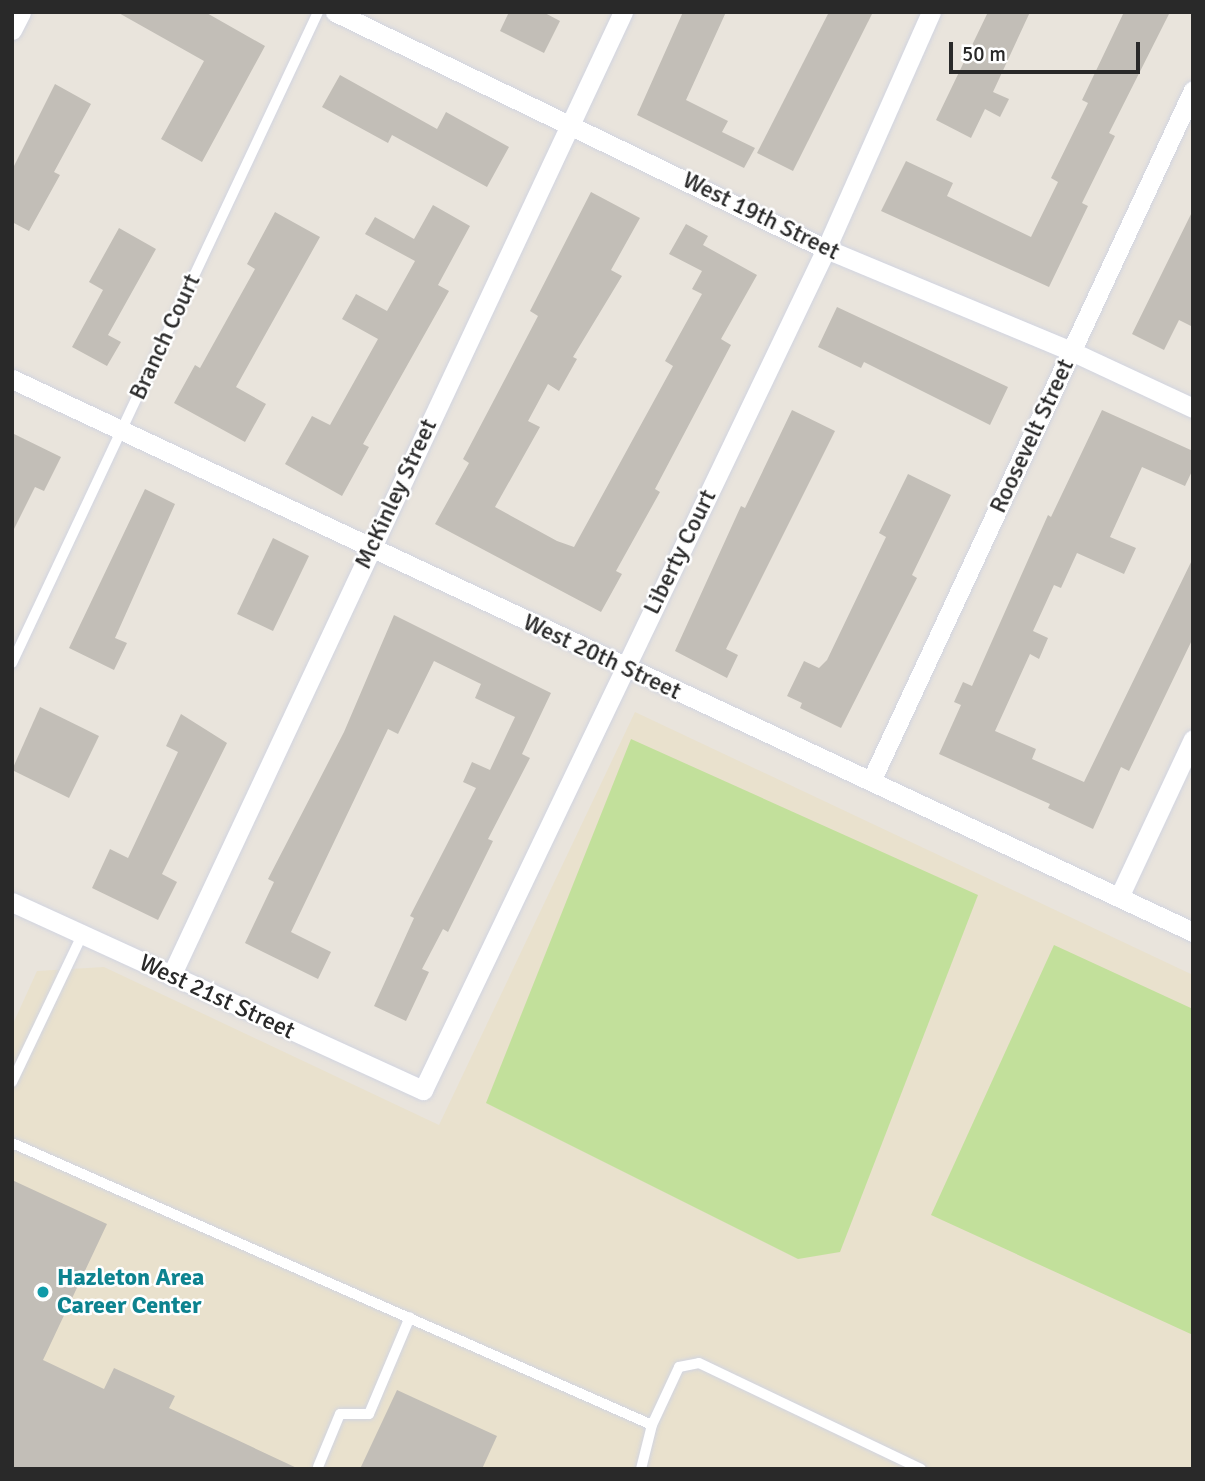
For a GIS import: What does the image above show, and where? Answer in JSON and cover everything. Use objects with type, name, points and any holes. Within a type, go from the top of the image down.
[{"type":"street","points":[[12,30],[21,12]]},
{"type":"street","name":"West 19th Street","points":[[335,12],[827,249],[1071,351],[1193,408]]},
{"type":"street","name":"McKinley Street","points":[[171,976],[623,12]]},
{"type":"street","name":"Liberty Court","points":[[423,1090],[827,249],[932,12]]},
{"type":"street","name":"Roosevelt Street","points":[[871,781],[1193,90]]},
{"type":"street","name":"West 20th Street","points":[[12,379],[624,668],[1193,932]]},
{"type":"street","points":[[1119,897],[1193,739]]},
{"type":"street","name":"West 21st Street","points":[[12,902],[423,1090]]},
{"type":"lane","name":"Branch Court","points":[[12,663],[318,12]]},
{"type":"lane","points":[[12,1082],[82,935]]},
{"type":"lane","points":[[12,1143],[652,1424]]},
{"type":"lane","points":[[318,1467],[340,1414],[369,1414],[410,1317]]},
{"type":"lane","points":[[641,1469],[652,1424],[679,1367],[699,1363],[921,1469]]},
{"type":"shaded area","points":[[635,712],[1193,975],[1193,1469],[12,1469],[12,1026],[37,971],[104,967],[439,1125]]},
{"type":"green space","points":[[631,739],[978,895],[840,1252],[798,1259],[486,1103]]},
{"type":"green space","points":[[1054,945],[1193,1009],[1193,1335],[931,1215]]},
{"type":"building","points":[[117,12],[205,12],[265,46],[202,162],[161,139],[204,61]]},
{"type":"building","points":[[509,12],[543,12],[560,21],[544,53],[500,31]]},
{"type":"building","points":[[683,12],[726,12],[686,100],[728,121],[722,132],[755,148],[744,168],[637,115]]},
{"type":"building","points":[[829,12],[873,12],[793,171],[757,153]]},
{"type":"building","points":[[988,12],[1030,12],[993,92],[1009,99],[1000,117],[985,109],[971,138],[936,120]]},
{"type":"building","points":[[1124,12],[1170,12],[1109,133],[1115,136],[1082,203],[1088,206],[1049,287],[881,211],[906,161],[953,183],[947,196],[1031,237],[1058,182],[1051,178],[1088,103],[1082,100]]},
{"type":"building","points":[[340,75],[437,129],[446,112],[509,147],[487,187],[392,135],[388,143],[322,107]]},
{"type":"building","points":[[55,84],[91,104],[54,172],[60,175],[29,231],[12,222],[12,170]]},
{"type":"building","points":[[591,192],[640,218],[611,270],[622,276],[573,357],[577,359],[559,391],[548,384],[528,421],[540,427],[495,507],[557,541],[574,547],[673,366],[665,361],[702,294],[692,289],[702,271],[669,254],[686,224],[708,236],[703,245],[757,275],[721,339],[731,345],[655,489],[660,492],[616,571],[622,574],[601,612],[435,524],[469,463],[463,459],[538,316],[530,311]]},
{"type":"building","points":[[433,205],[470,226],[438,285],[449,291],[363,444],[369,447],[342,496],[285,464],[312,416],[330,425],[378,339],[342,319],[356,294],[387,311],[415,261],[365,234],[375,217],[414,239]]},
{"type":"building","points":[[1193,210],[1193,327],[1179,320],[1164,350],[1132,334]]},
{"type":"building","points":[[275,212],[320,237],[236,387],[266,404],[245,442],[174,403],[195,365],[200,368],[255,269],[247,264]]},
{"type":"building","points":[[119,228],[156,249],[108,335],[121,342],[107,366],[72,347],[103,290],[89,282]]},
{"type":"building","points":[[837,307],[1008,387],[990,425],[864,362],[861,368],[818,347]]},
{"type":"building","points":[[792,410],[835,431],[726,649],[738,655],[727,678],[675,651],[741,506],[745,508]]},
{"type":"building","points":[[1102,410],[1193,451],[1193,469],[1185,486],[1142,467],[1110,537],[1136,548],[1124,574],[1077,553],[1061,588],[1054,585],[1033,631],[1048,638],[1039,659],[1030,654],[995,731],[1036,749],[1032,759],[1084,782],[1193,558],[1193,638],[1129,771],[1121,767],[1093,829],[1048,808],[1050,804],[939,754],[961,705],[954,702],[963,682],[972,686],[1048,515],[1051,517]]},
{"type":"building","points":[[12,433],[61,457],[44,491],[35,487],[12,533]]},
{"type":"building","points":[[908,474],[951,495],[912,575],[917,578],[841,728],[800,708],[802,703],[787,696],[804,661],[819,668],[827,660],[886,537],[879,533]]},
{"type":"building","points":[[145,489],[175,504],[115,638],[127,643],[114,670],[69,648]]},
{"type":"building","points":[[273,538],[309,556],[273,631],[237,614]]},
{"type":"building","points":[[394,615],[551,693],[522,754],[530,758],[488,839],[493,841],[448,932],[443,929],[422,969],[429,972],[406,1021],[374,1006],[414,918],[410,916],[476,788],[463,782],[472,762],[490,770],[515,717],[475,698],[481,684],[434,661],[398,734],[388,729],[291,932],[331,952],[318,979],[245,943],[274,882],[268,879],[344,732]]},
{"type":"building","points":[[40,707],[99,736],[69,798],[12,770]]},
{"type":"building","points":[[181,714],[227,743],[162,874],[177,882],[158,920],[92,888],[110,849],[128,858],[178,752],[166,746]]},
{"type":"building","name":"Hazleton Area Career Center","points":[[12,1180],[107,1224],[43,1360],[104,1389],[114,1368],[175,1396],[169,1408],[299,1469],[12,1469]]},
{"type":"building","points":[[397,1390],[497,1436],[482,1469],[360,1469]]},
{"type":"place","name":"Hazleton Area Career Center","points":[[43,1292]]}]
